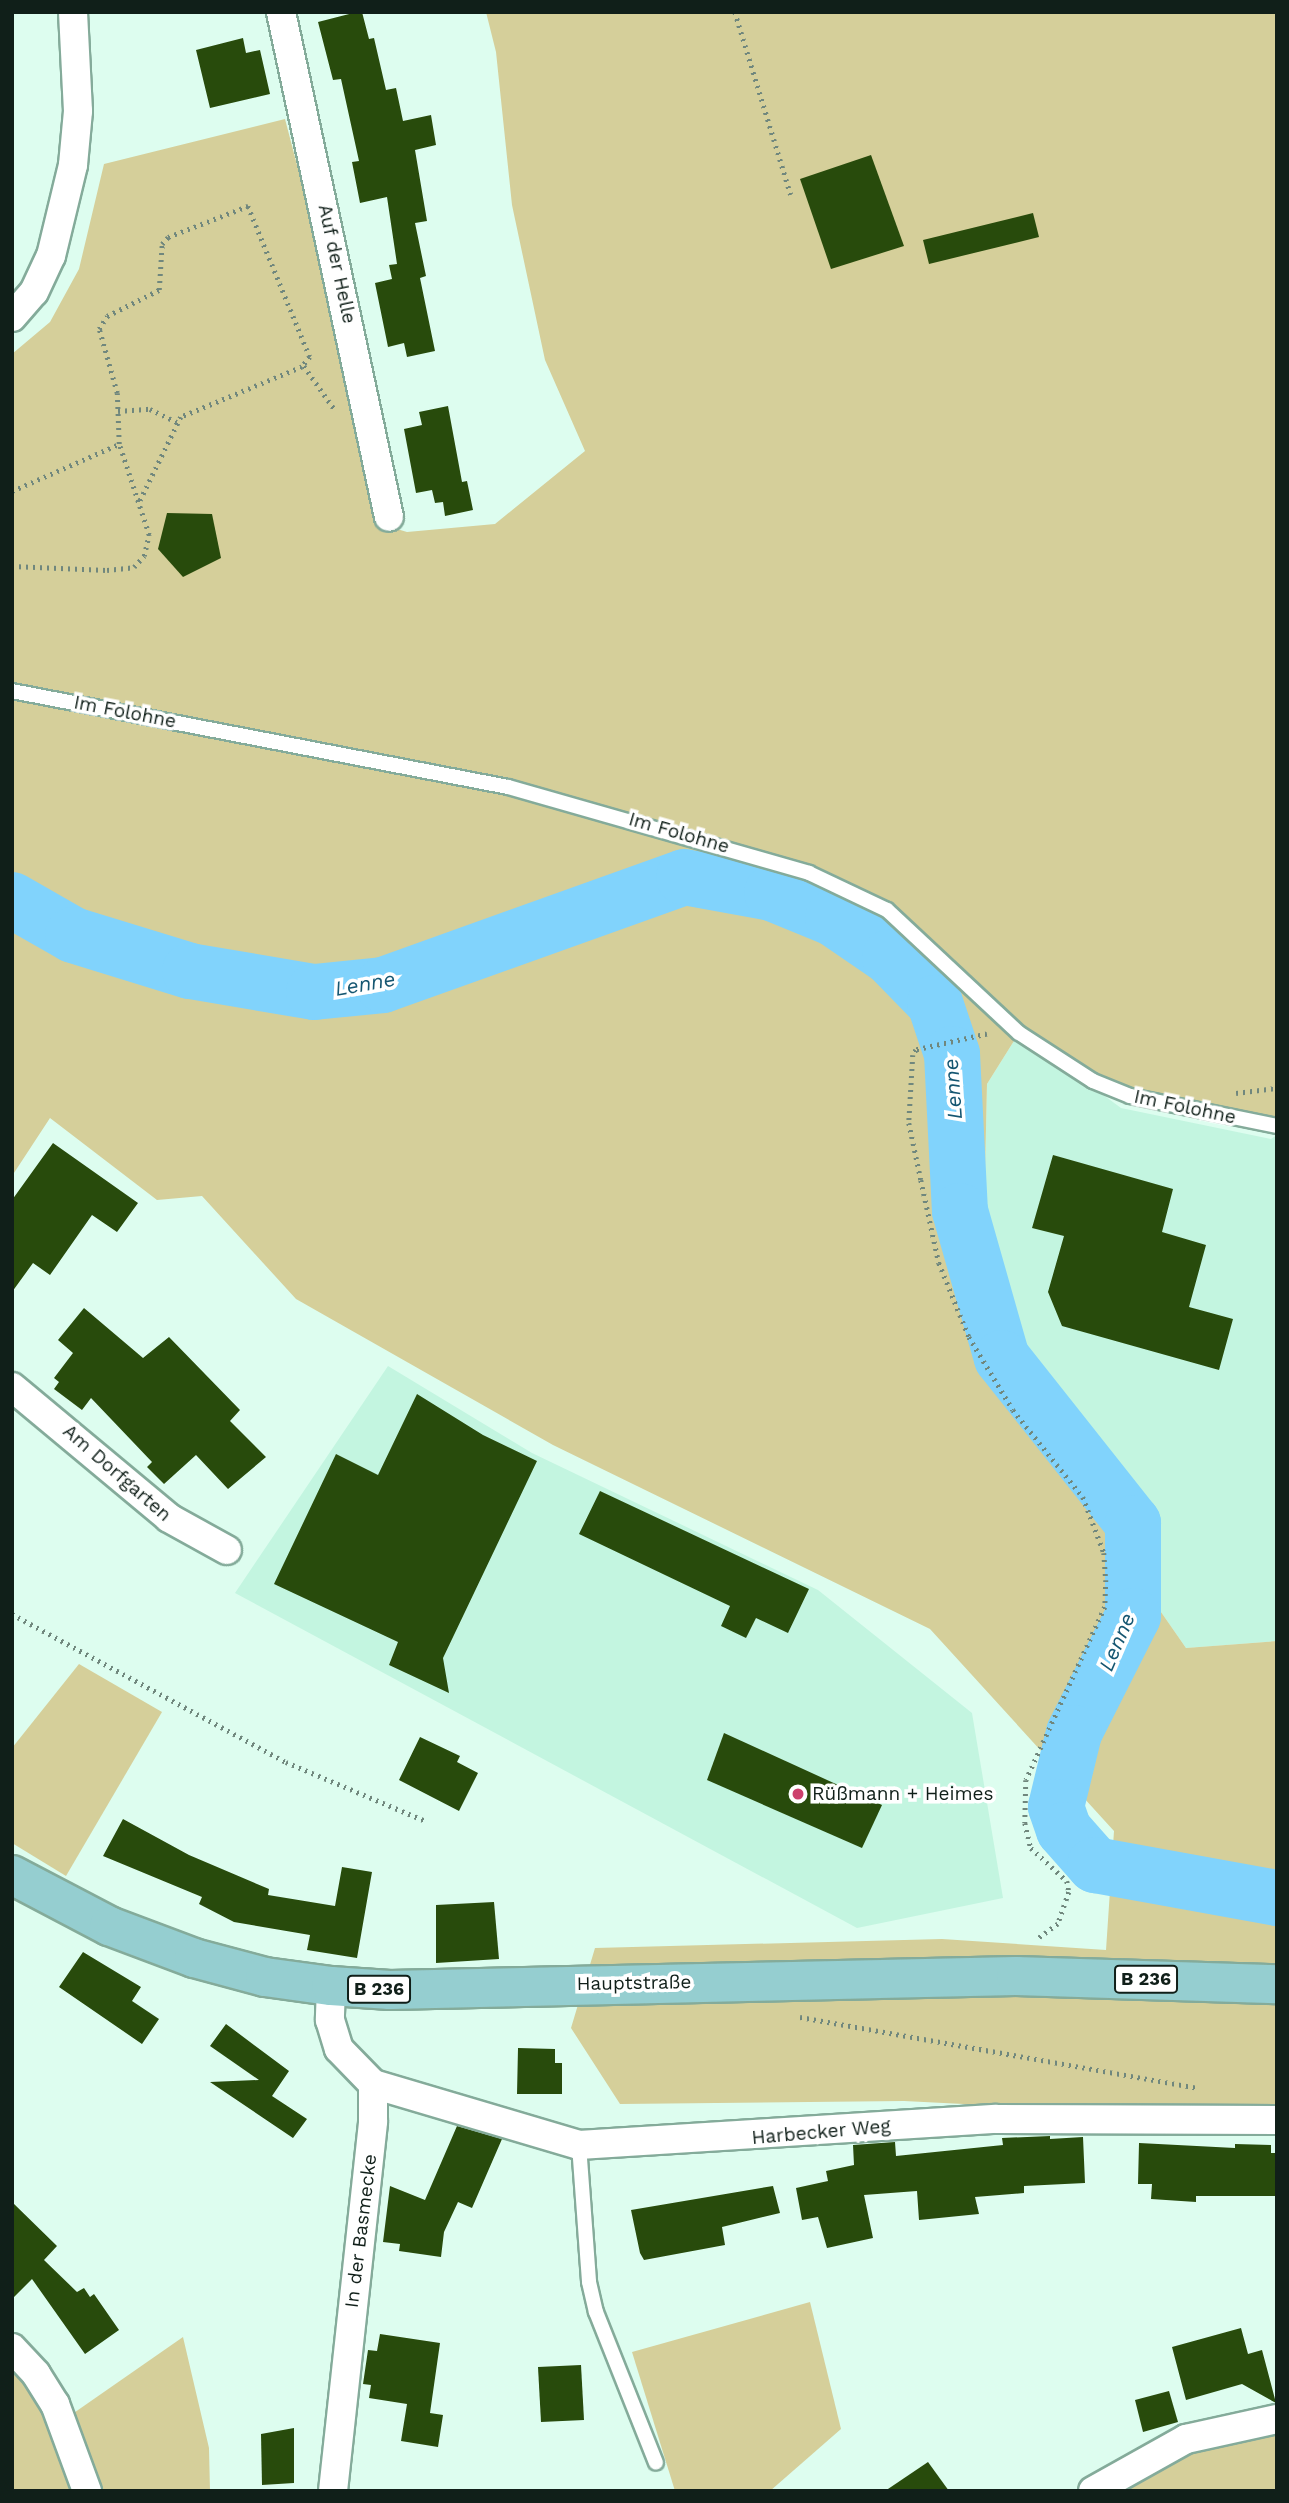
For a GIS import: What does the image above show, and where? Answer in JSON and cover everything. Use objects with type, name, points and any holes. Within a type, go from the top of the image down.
[{"type":"main road","name":"Hauptstraße","points":[[12,1875],[109,1926],[194,1958],[265,1977],[331,1986],[390,1990],[1016,1976],[1277,1984]]},
{"type":"street","points":[[12,317],[34,292],[51,256],[73,165],[78,111],[73,12]]},
{"type":"street","name":"Auf der Helle","points":[[281,12],[389,517]]},
{"type":"street","name":"Am Dorfgarten","points":[[12,1387],[177,1524],[227,1550]]},
{"type":"street","points":[[331,1986],[330,2021],[339,2049],[373,2084]]},
{"type":"street","name":"Harbecker Weg","points":[[373,2084],[579,2145],[996,2119],[1277,2120]]},
{"type":"street","name":"In der Basmecke","points":[[332,2491],[373,2121],[373,2084]]},
{"type":"street","points":[[12,2348],[37,2374],[55,2404],[87,2491]]},
{"type":"street","points":[[1093,2491],[1186,2440],[1277,2419]]},
{"type":"lane","name":"Im Folohne","points":[[12,691],[508,787],[809,873],[887,909],[1019,1033],[1093,1081],[1130,1096],[1277,1126]]},
{"type":"lane","points":[[579,2145],[591,2292],[656,2463]]},
{"type":"path","points":[[735,12],[791,195]]},
{"type":"path","points":[[12,566],[71,570],[134,567],[144,556],[149,535],[119,444],[117,393],[98,337],[102,323],[107,316],[159,290],[162,244],[168,237],[248,206],[310,358],[302,367],[186,414],[177,422],[139,503]]},
{"type":"path","points":[[118,411],[150,409],[177,422]]},
{"type":"path","points":[[12,491],[119,444]]},
{"type":"path","points":[[993,1032],[916,1050],[909,1123],[939,1263],[987,1373],[1083,1497],[1104,1553],[1105,1607],[1026,1780],[1026,1823],[1031,1848],[1067,1881],[1069,1892],[1058,1924],[1051,1933],[1026,1944]]},
{"type":"path","points":[[12,1614],[286,1762],[426,1821]]},
{"type":"path","points":[[823,2024],[1209,2091]]},
{"type":"shaded area","points":[[486,12],[1277,12],[1277,1119],[1269,1123],[1122,1088],[942,977],[1019,1033],[987,1084],[981,1353],[1186,1648],[1277,1641],[1277,2120],[904,2101],[620,2104],[571,2028],[595,1948],[942,1939],[1106,1950],[1114,1831],[930,1629],[553,1445],[296,1299],[202,1196],[157,1200],[50,1118],[12,1176],[12,354],[50,322],[79,269],[104,164],[285,119],[337,318],[377,523],[407,532],[495,524],[585,451],[545,360],[512,205],[496,52]]},
{"type":"shaded area","points":[[1019,1033],[1121,1108],[1271,1139],[1277,1135],[1277,1641],[1186,1648],[981,1353],[987,1084]]},
{"type":"shaded area","points":[[388,1366],[532,1453],[818,1590],[972,1713],[1003,1898],[857,1928],[235,1593]]},
{"type":"shaded area","points":[[79,1664],[162,1712],[66,1876],[12,1843],[12,1748]]},
{"type":"shaded area","points":[[810,2302],[841,2429],[770,2491],[675,2491],[632,2352]]},
{"type":"shaded area","points":[[183,2337],[209,2448],[210,2491],[12,2491],[12,2366],[68,2417]]},
{"type":"shaded area","points":[[1277,2427],[1277,2491],[1113,2491],[1160,2461]]},
{"type":"building","points":[[362,12],[369,39],[374,38],[386,90],[396,88],[403,121],[431,115],[436,145],[415,150],[427,221],[415,223],[426,276],[420,278],[435,351],[407,357],[404,343],[388,347],[375,283],[392,279],[389,265],[397,264],[387,197],[360,203],[352,162],[359,161],[341,79],[333,80],[318,22]]},
{"type":"building","points":[[243,38],[246,53],[260,50],[270,94],[210,108],[196,50]]},
{"type":"building","points":[[871,155],[904,246],[831,269],[800,179]]},
{"type":"building","points":[[1033,213],[1039,237],[929,264],[923,240]]},
{"type":"building","points":[[448,406],[462,482],[467,481],[473,510],[445,516],[443,502],[435,503],[432,490],[416,493],[404,429],[422,425],[419,412]]},
{"type":"building","points":[[167,513],[212,514],[221,558],[183,577],[158,549]]},
{"type":"building","points":[[53,1143],[138,1203],[117,1232],[92,1215],[50,1275],[33,1263],[12,1292],[12,1200]]},
{"type":"building","points":[[1053,1155],[1173,1189],[1162,1232],[1206,1245],[1189,1307],[1233,1319],[1219,1370],[1062,1326],[1048,1292],[1064,1236],[1032,1228]]},
{"type":"building","points":[[84,1308],[143,1358],[169,1337],[240,1410],[230,1421],[266,1457],[228,1489],[196,1455],[164,1484],[147,1467],[152,1462],[91,1398],[82,1410],[54,1389],[59,1382],[54,1378],[73,1353],[58,1340]]},
{"type":"building","points":[[417,1394],[483,1435],[537,1461],[443,1658],[449,1693],[389,1665],[398,1642],[274,1584],[336,1454],[378,1475]]},
{"type":"building","points":[[600,1491],[809,1589],[788,1633],[756,1618],[746,1638],[721,1626],[730,1606],[579,1534]]},
{"type":"building","name":"Rüßmann + Heimes","points":[[724,1733],[882,1805],[862,1848],[707,1780]]},
{"type":"building","points":[[420,1737],[460,1756],[457,1762],[478,1773],[459,1811],[399,1780]]},
{"type":"building","points":[[123,1819],[189,1855],[269,1889],[268,1895],[335,1906],[342,1867],[372,1872],[357,1958],[307,1950],[310,1935],[234,1922],[199,1904],[202,1897],[103,1856]]},
{"type":"building","points":[[494,1902],[499,1959],[436,1963],[436,1905]]},
{"type":"building","points":[[83,1952],[141,1987],[132,2001],[159,2019],[142,2044],[59,1987]]},
{"type":"building","points":[[226,2024],[289,2071],[272,2096],[307,2119],[293,2138],[210,2082],[259,2080],[210,2046]]},
{"type":"building","points":[[518,2048],[555,2049],[555,2063],[562,2063],[562,2094],[517,2094]]},
{"type":"building","points":[[457,2126],[502,2139],[472,2208],[458,2202],[444,2232],[441,2257],[399,2251],[400,2244],[383,2242],[390,2186],[425,2200]]},
{"type":"building","points":[[1050,2136],[1050,2139],[1083,2137],[1085,2183],[1024,2186],[1024,2193],[975,2197],[979,2214],[919,2220],[917,2191],[864,2195],[873,2238],[827,2248],[818,2217],[802,2220],[796,2188],[828,2181],[826,2171],[854,2165],[853,2145],[895,2142],[896,2156],[1003,2145],[1002,2138]]},
{"type":"building","points":[[1139,2143],[1235,2148],[1235,2144],[1271,2145],[1271,2153],[1277,2153],[1277,2196],[1196,2196],[1196,2202],[1151,2199],[1152,2184],[1138,2184]]},
{"type":"building","points":[[773,2186],[780,2213],[722,2227],[725,2245],[644,2260],[640,2253],[631,2210]]},
{"type":"building","points":[[12,2202],[57,2246],[44,2260],[77,2292],[84,2288],[90,2297],[94,2294],[119,2330],[85,2354],[32,2279],[12,2299]]},
{"type":"building","points":[[1241,2328],[1248,2354],[1262,2350],[1276,2403],[1242,2384],[1186,2400],[1172,2347]]},
{"type":"building","points":[[380,2334],[440,2343],[430,2413],[443,2415],[438,2447],[401,2441],[407,2404],[369,2398],[371,2385],[363,2384],[368,2350],[377,2351]]},
{"type":"building","points":[[581,2365],[584,2420],[541,2422],[538,2367]]},
{"type":"building","points":[[1169,2391],[1178,2422],[1143,2432],[1135,2400]]},
{"type":"building","points":[[294,2428],[294,2483],[262,2485],[261,2434]]},
{"type":"building","points":[[928,2462],[949,2491],[885,2491]]},
{"type":"waterway","name":"Lenne","points":[[12,900],[73,935],[190,971],[314,992],[383,985],[684,877],[772,893],[833,918],[890,957],[935,1003],[952,1054],[960,1211],[1002,1358],[1133,1523],[1133,1616],[1074,1733],[1056,1807],[1064,1830],[1095,1865],[1277,1898]]},
{"type":"place","name":"Rüßmann + Heimes","points":[[798,1794]]}]
